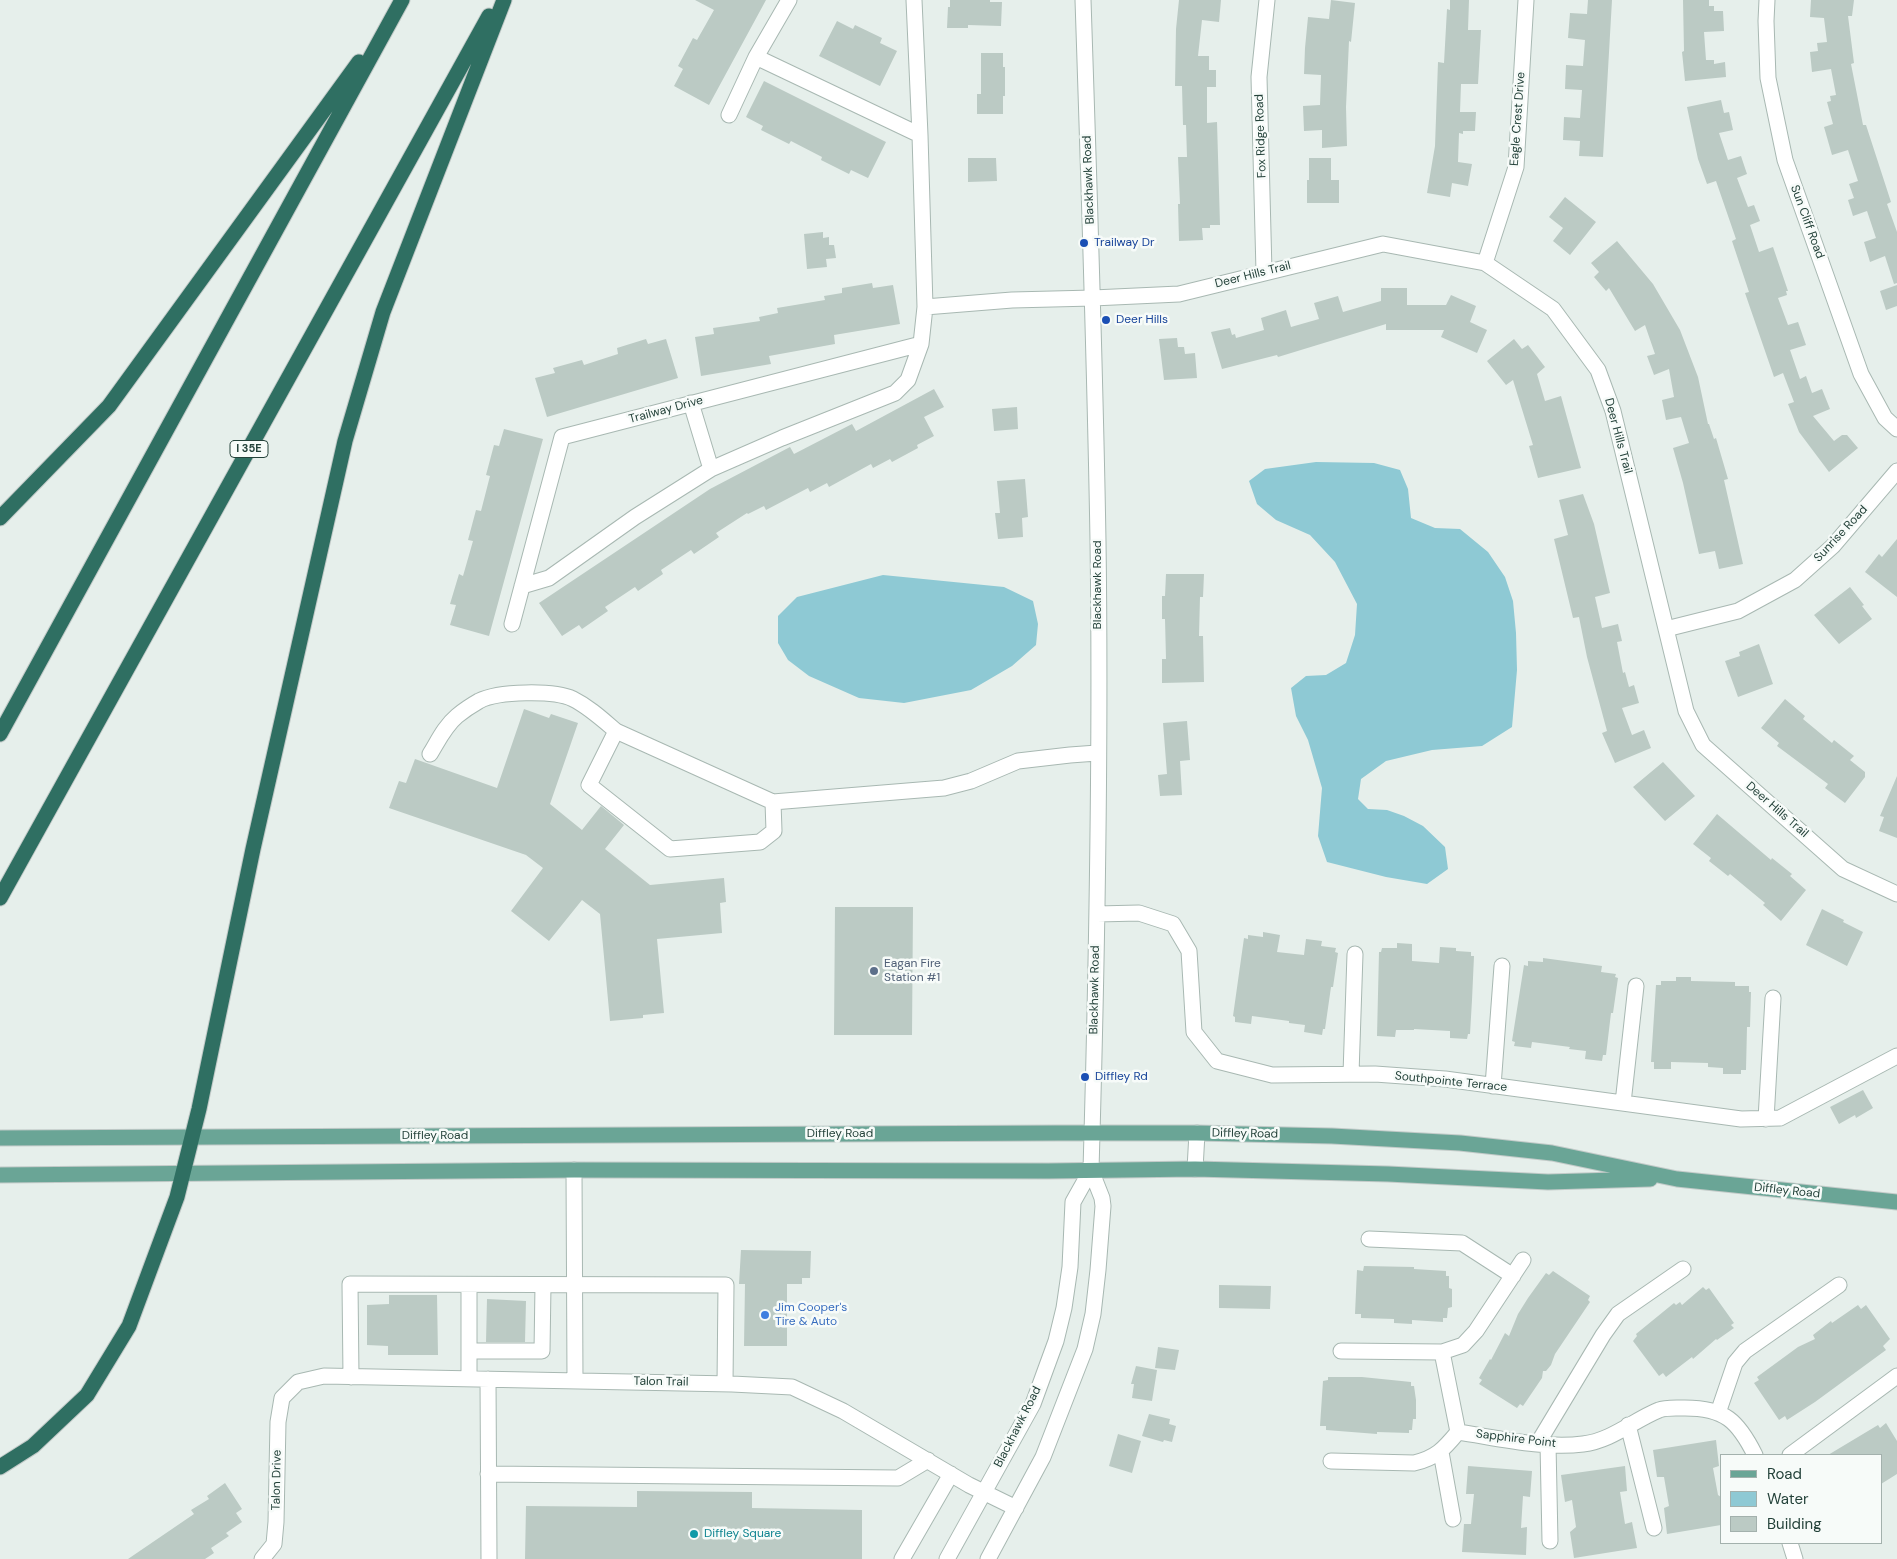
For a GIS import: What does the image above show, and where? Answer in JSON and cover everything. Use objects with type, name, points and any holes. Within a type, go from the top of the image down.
[{"type":"highway","name":"I 35E","points":[[0,898],[498,0]]},
{"type":"highway","points":[[0,1467],[33,1446],[87,1395],[129,1326],[178,1197],[253,849],[345,441],[383,312],[504,0]]},
{"type":"highway","points":[[0,518],[110,406],[399,5]]},
{"type":"highway","points":[[0,734],[399,5]]},
{"type":"main road","name":"Diffley Road","points":[[0,1138],[1092,1133],[1332,1136],[1460,1144],[1552,1153],[1677,1179],[1897,1202]]},
{"type":"main road","name":"Diffley Road","points":[[0,1175],[574,1170],[1195,1169],[1342,1172],[1548,1182],[1677,1179]]},
{"type":"street","points":[[729,115],[756,57],[789,0]]},
{"type":"street","points":[[522,586],[549,578],[635,517],[711,469],[894,392],[908,380],[921,344],[925,307],[914,0]]},
{"type":"street","name":"Blackhawk Road","points":[[988,1559],[1042,1457],[1085,1349],[1093,1314],[1103,1206],[1102,1198],[1091,1170],[1097,914],[1098,542],[1093,298],[1083,0]]},
{"type":"street","name":"Fox Ridge Road","points":[[1264,272],[1259,77],[1267,0]]},
{"type":"street","name":"Eagle Crest Drive","points":[[1486,263],[1516,167],[1526,0]]},
{"type":"street","name":"Sun Cliff Road","points":[[1767,0],[1768,78],[1785,160],[1861,374],[1884,418],[1897,429]]},
{"type":"street","points":[[756,57],[920,135]]},
{"type":"street","name":"Deer Hills Trail","points":[[1093,298],[1179,294],[1383,244],[1486,263],[1553,309],[1598,370],[1613,411],[1686,711],[1703,745],[1843,869],[1897,894]]},
{"type":"street","points":[[925,307],[1012,300],[1093,298]]},
{"type":"street","name":"Trailway Drive","points":[[512,624],[562,437],[921,344]]},
{"type":"street","points":[[691,403],[711,469]]},
{"type":"street","name":"Sunrise Road","points":[[1666,630],[1738,611],[1795,580],[1834,546],[1897,471]]},
{"type":"street","points":[[430,754],[456,717],[480,700],[504,695],[539,692],[571,698],[594,712],[616,731],[773,802],[944,788],[971,781],[1018,761],[1070,754],[1097,753]]},
{"type":"street","points":[[616,731],[590,785],[670,848],[760,842],[774,831],[773,802]]},
{"type":"street","name":"Southpointe Terrace","points":[[1097,914],[1139,913],[1173,924],[1189,951],[1194,1032],[1217,1061],[1272,1075],[1350,1074],[1445,1079],[1741,1119],[1780,1118],[1897,1056]]},
{"type":"street","points":[[1350,1074],[1355,954]]},
{"type":"street","points":[[1492,1086],[1502,966]]},
{"type":"street","points":[[1624,1103],[1636,986]]},
{"type":"street","points":[[1766,1118],[1773,998]]},
{"type":"street","points":[[1195,1169],[1197,1133]]},
{"type":"street","points":[[574,1170],[576,1381]]},
{"type":"street","name":"Blackhawk Road","points":[[947,1559],[1033,1404],[1056,1340],[1064,1308],[1070,1267],[1073,1202],[1091,1170]]},
{"type":"street","points":[[1369,1239],[1462,1243],[1513,1276]]},
{"type":"street","points":[[1341,1350],[1442,1352],[1463,1345],[1476,1331],[1523,1260]]},
{"type":"street","points":[[1550,1541],[1543,1444],[1603,1335],[1618,1314],[1683,1269]]},
{"type":"street","points":[[351,1377],[350,1284],[726,1285],[725,1384]]},
{"type":"street","points":[[469,1285],[469,1379]]},
{"type":"street","points":[[469,1351],[542,1351],[543,1285]]},
{"type":"street","points":[[1718,1413],[1735,1363],[1745,1351],[1840,1286]]},
{"type":"street","points":[[1331,1461],[1414,1463],[1425,1461],[1441,1452],[1458,1432],[1442,1352]]},
{"type":"street","name":"Talon Trail","points":[[282,1398],[298,1382],[324,1376],[792,1387],[843,1410],[952,1474],[1016,1508]]},
{"type":"street","points":[[1791,1454],[1897,1376]]},
{"type":"street","points":[[488,1379],[488,1559]]},
{"type":"street","name":"Talon Drive","points":[[262,1559],[274,1544],[278,1422],[282,1398]]},
{"type":"street","name":"Sapphire Point","points":[[1458,1432],[1543,1444],[1585,1444],[1612,1435],[1661,1408],[1694,1408],[1718,1413],[1731,1420],[1744,1433],[1754,1454]]},
{"type":"street","points":[[1628,1426],[1654,1528]]},
{"type":"street","points":[[1441,1452],[1453,1519]]},
{"type":"street","points":[[488,1474],[898,1478],[928,1460]]},
{"type":"street","points":[[902,1559],[952,1474]]},
{"type":"street","points":[[1790,1544],[1794,1559]]},
{"type":"water","points":[[1316,462],[1374,463],[1400,470],[1408,489],[1411,518],[1435,528],[1460,529],[1488,552],[1505,577],[1513,601],[1517,670],[1512,727],[1482,746],[1432,750],[1386,761],[1361,779],[1358,799],[1368,809],[1387,810],[1404,816],[1423,826],[1445,847],[1448,869],[1427,884],[1386,877],[1327,862],[1318,836],[1322,788],[1308,740],[1296,716],[1291,688],[1306,676],[1326,675],[1346,663],[1355,635],[1357,604],[1335,562],[1310,535],[1276,520],[1257,504],[1249,481],[1265,469]]},
{"type":"water","points":[[883,575],[1004,587],[1033,601],[1038,624],[1036,645],[1012,666],[971,690],[904,703],[859,698],[809,676],[788,660],[778,643],[778,616],[797,597]]},
{"type":"building","points":[[695,0],[766,0],[709,105],[674,86],[683,69],[678,66],[693,38],[697,40],[714,10]]},
{"type":"building","points":[[950,0],[990,0],[990,2],[1002,2],[1001,26],[968,25],[968,28],[947,28]]},
{"type":"building","points":[[1179,0],[1221,0],[1219,22],[1202,20],[1198,56],[1209,56],[1209,70],[1216,70],[1216,87],[1207,87],[1207,123],[1217,122],[1220,225],[1210,225],[1210,228],[1202,228],[1203,240],[1179,241],[1178,157],[1187,157],[1186,125],[1183,125],[1182,86],[1175,86],[1176,29]]},
{"type":"building","points":[[1331,0],[1355,3],[1351,42],[1349,41],[1346,107],[1347,146],[1322,148],[1322,130],[1304,131],[1303,106],[1320,105],[1321,75],[1304,74],[1305,48],[1308,17],[1329,19]]},
{"type":"building","points":[[1450,0],[1469,0],[1468,30],[1481,30],[1478,84],[1461,84],[1460,112],[1476,112],[1475,131],[1459,133],[1458,162],[1472,164],[1468,186],[1452,183],[1450,197],[1427,193],[1435,146],[1438,62],[1444,63],[1447,9],[1450,10]]},
{"type":"building","points":[[1588,0],[1612,0],[1603,157],[1579,156],[1580,141],[1563,140],[1564,117],[1580,118],[1582,90],[1565,89],[1566,65],[1583,66],[1585,40],[1568,38],[1570,13],[1587,14]]},
{"type":"building","points":[[1683,0],[1709,0],[1709,6],[1714,6],[1714,11],[1723,11],[1724,31],[1704,32],[1706,60],[1714,60],[1714,64],[1725,62],[1726,77],[1685,81],[1682,52],[1684,51]]},
{"type":"building","points":[[1811,0],[1854,0],[1852,16],[1848,16],[1854,63],[1851,64],[1863,125],[1866,125],[1891,202],[1887,204],[1897,232],[1897,283],[1894,284],[1885,256],[1870,262],[1864,242],[1876,238],[1867,211],[1853,216],[1848,200],[1854,198],[1849,184],[1858,181],[1848,150],[1832,155],[1824,127],[1833,124],[1827,102],[1831,101],[1830,96],[1836,95],[1831,69],[1812,72],[1810,52],[1818,51],[1817,43],[1827,42],[1824,18],[1810,17]]},
{"type":"building","points":[[837,21],[853,29],[855,25],[882,38],[880,43],[897,51],[880,86],[819,56]]},
{"type":"building","points":[[981,53],[1003,53],[1005,96],[1003,96],[1003,114],[977,114],[977,94],[981,94]]},
{"type":"building","points":[[764,81],[886,142],[868,178],[851,170],[849,174],[821,160],[822,157],[791,141],[789,144],[761,130],[763,126],[746,117]]},
{"type":"building","points":[[1721,100],[1724,113],[1729,112],[1733,130],[1719,133],[1728,160],[1741,156],[1747,174],[1737,178],[1748,207],[1754,205],[1760,221],[1750,225],[1759,252],[1773,247],[1788,291],[1786,291],[1787,295],[1778,298],[1788,325],[1798,322],[1806,345],[1790,350],[1800,379],[1806,376],[1812,393],[1822,389],[1830,409],[1813,416],[1834,441],[1842,435],[1847,435],[1858,448],[1829,472],[1799,432],[1788,404],[1794,402],[1783,373],[1774,377],[1745,293],[1749,292],[1732,241],[1736,239],[1716,181],[1707,184],[1698,159],[1687,107]]},
{"type":"building","points":[[968,158],[996,158],[997,181],[968,182]]},
{"type":"building","points":[[1309,158],[1331,158],[1331,180],[1339,180],[1339,203],[1307,203]]},
{"type":"building","points":[[1565,197],[1596,222],[1570,255],[1553,241],[1563,228],[1549,217]]},
{"type":"building","points":[[823,232],[823,238],[829,237],[829,245],[834,245],[836,258],[826,259],[827,267],[807,269],[804,234]]},
{"type":"building","points":[[1617,241],[1653,284],[1680,330],[1698,377],[1708,424],[1714,439],[1716,438],[1728,479],[1724,480],[1743,564],[1719,569],[1715,551],[1699,554],[1673,448],[1689,443],[1681,417],[1666,420],[1662,400],[1674,397],[1669,369],[1654,375],[1647,356],[1655,354],[1645,325],[1635,331],[1609,288],[1606,291],[1594,277],[1599,272],[1591,263]]},
{"type":"building","points":[[872,283],[873,288],[893,285],[900,324],[834,335],[835,344],[769,356],[771,364],[701,376],[695,337],[714,334],[713,328],[760,321],[759,317],[778,313],[777,308],[825,300],[824,296],[842,293],[842,288]]},
{"type":"building","points":[[1897,285],[1897,306],[1886,310],[1880,291]]},
{"type":"building","points":[[1381,288],[1407,288],[1407,305],[1446,305],[1451,295],[1476,306],[1470,322],[1487,330],[1477,353],[1441,337],[1444,330],[1386,330],[1386,324],[1278,357],[1277,355],[1222,369],[1211,332],[1230,328],[1232,335],[1235,334],[1236,338],[1264,330],[1261,318],[1286,310],[1291,327],[1319,319],[1314,303],[1338,296],[1343,312],[1381,301]]},
{"type":"building","points":[[1177,338],[1178,347],[1184,347],[1185,354],[1195,353],[1197,378],[1164,380],[1159,339]]},
{"type":"building","points":[[646,339],[648,344],[666,339],[678,378],[547,417],[535,378],[555,373],[553,368],[582,360],[584,365],[618,354],[617,348]]},
{"type":"building","points":[[1514,339],[1522,349],[1528,345],[1545,367],[1537,374],[1545,401],[1561,396],[1581,468],[1538,478],[1529,446],[1533,445],[1513,380],[1506,385],[1487,361]]},
{"type":"building","points":[[934,389],[944,407],[924,417],[934,436],[917,445],[918,448],[892,462],[890,459],[873,468],[871,464],[829,487],[827,483],[810,492],[808,488],[766,510],[764,506],[747,513],[716,533],[719,537],[694,554],[691,550],[661,570],[663,574],[638,591],[635,587],[605,607],[608,611],[582,629],[579,625],[562,636],[539,603],[710,489],[790,447],[794,454],[852,424],[856,431]]},
{"type":"building","points":[[1017,407],[1018,429],[994,431],[992,409]]},
{"type":"building","points":[[504,429],[543,439],[489,636],[450,625],[456,605],[450,604],[459,574],[463,576],[473,541],[468,540],[476,510],[481,511],[490,476],[486,475],[494,445],[499,446]]},
{"type":"building","points":[[1025,479],[1028,517],[1022,518],[1023,537],[998,539],[995,513],[1000,513],[997,481]]},
{"type":"building","points":[[1583,494],[1594,524],[1610,593],[1595,597],[1602,628],[1618,624],[1622,641],[1617,642],[1623,673],[1625,672],[1629,687],[1634,685],[1639,703],[1622,708],[1632,735],[1644,730],[1651,748],[1615,763],[1602,733],[1607,731],[1587,657],[1579,617],[1573,618],[1554,539],[1568,535],[1559,500]]},
{"type":"building","points":[[1897,539],[1897,597],[1865,572],[1879,554],[1882,557]]},
{"type":"building","points":[[1166,574],[1204,574],[1203,597],[1200,597],[1199,636],[1203,636],[1204,682],[1162,683],[1162,659],[1166,659],[1165,619],[1162,619],[1162,596],[1165,596]]},
{"type":"building","points":[[1850,587],[1872,619],[1839,644],[1814,615]]},
{"type":"building","points":[[1759,644],[1773,684],[1738,697],[1725,661],[1740,656],[1739,652]]},
{"type":"building","points":[[1785,699],[1805,716],[1803,719],[1832,743],[1834,740],[1854,756],[1850,760],[1865,772],[1865,777],[1845,803],[1825,788],[1828,784],[1777,746],[1779,743],[1761,728]]},
{"type":"building","points":[[524,709],[549,718],[551,714],[578,723],[550,804],[582,830],[601,806],[624,825],[605,849],[650,885],[724,878],[726,902],[720,903],[722,933],[657,939],[664,1013],[643,1015],[643,1018],[610,1021],[600,914],[582,900],[549,941],[511,911],[543,868],[526,855],[389,808],[399,781],[406,783],[415,759],[497,788]]},
{"type":"building","points":[[1187,721],[1190,760],[1180,761],[1182,795],[1160,796],[1158,775],[1167,774],[1163,723]]},
{"type":"building","points":[[1663,762],[1695,796],[1665,821],[1633,787]]},
{"type":"building","points":[[1897,776],[1897,838],[1879,831],[1884,817],[1880,816]]},
{"type":"building","points":[[1717,814],[1771,860],[1772,858],[1792,874],[1790,876],[1806,890],[1781,921],[1763,905],[1765,903],[1730,874],[1728,876],[1709,861],[1711,858],[1693,844]]},
{"type":"building","name":"Eagan Fire Station #1","points":[[835,907],[913,907],[912,1035],[834,1035]]},
{"type":"building","points":[[1822,909],[1863,932],[1847,966],[1806,945]]},
{"type":"building","points":[[1263,932],[1280,935],[1277,952],[1304,955],[1306,939],[1322,941],[1321,946],[1336,948],[1335,952],[1338,953],[1333,987],[1331,987],[1325,1029],[1323,1029],[1322,1035],[1304,1032],[1305,1025],[1289,1023],[1289,1021],[1252,1016],[1251,1024],[1235,1022],[1235,1017],[1233,1016],[1244,938],[1248,939],[1248,935],[1263,937]]},
{"type":"building","points":[[1397,943],[1412,944],[1412,961],[1439,963],[1440,947],[1456,948],[1456,951],[1471,952],[1471,956],[1474,956],[1470,1034],[1468,1034],[1467,1039],[1450,1038],[1450,1031],[1414,1029],[1396,1030],[1395,1037],[1377,1036],[1379,952],[1381,952],[1382,948],[1397,948]]},
{"type":"building","points":[[1543,958],[1602,966],[1601,972],[1616,974],[1615,977],[1618,978],[1613,1013],[1611,1013],[1606,1055],[1603,1055],[1602,1061],[1585,1059],[1586,1051],[1569,1049],[1570,1047],[1532,1042],[1531,1048],[1514,1046],[1515,1042],[1512,1041],[1524,965],[1528,966],[1528,961],[1543,962]]},
{"type":"building","points":[[1676,977],[1691,977],[1691,981],[1735,982],[1735,986],[1749,986],[1749,992],[1751,992],[1750,1027],[1747,1027],[1746,1070],[1741,1070],[1741,1074],[1723,1074],[1723,1068],[1708,1067],[1708,1063],[1671,1062],[1671,1069],[1654,1069],[1654,1062],[1651,1062],[1656,985],[1661,985],[1661,981],[1676,981]]},
{"type":"building","points":[[1863,1090],[1873,1108],[1856,1118],[1855,1115],[1839,1124],[1830,1107]]},
{"type":"building","name":"Jim Cooper's Tire & Auto","points":[[741,1250],[811,1251],[810,1278],[802,1278],[802,1284],[787,1284],[787,1346],[744,1346],[745,1284],[739,1284]]},
{"type":"building","points":[[1364,1266],[1414,1267],[1414,1269],[1446,1271],[1446,1276],[1449,1276],[1449,1288],[1452,1289],[1452,1307],[1448,1308],[1447,1318],[1443,1318],[1443,1322],[1412,1320],[1412,1324],[1394,1323],[1394,1319],[1361,1318],[1361,1314],[1355,1314],[1357,1270],[1363,1271]]},
{"type":"building","points":[[1553,1271],[1590,1296],[1588,1300],[1590,1302],[1555,1354],[1551,1365],[1546,1371],[1543,1371],[1542,1378],[1523,1406],[1520,1404],[1517,1408],[1479,1384],[1482,1380],[1479,1378],[1505,1333],[1509,1336],[1518,1314],[1528,1298],[1546,1273],[1549,1275]]},
{"type":"building","points":[[1219,1285],[1271,1286],[1270,1309],[1219,1308]]},
{"type":"building","points":[[1703,1287],[1706,1290],[1709,1288],[1734,1323],[1731,1325],[1734,1328],[1716,1339],[1693,1359],[1692,1357],[1666,1377],[1663,1373],[1659,1376],[1633,1341],[1637,1336],[1636,1334],[1674,1303],[1676,1305],[1680,1302],[1682,1305]]},
{"type":"building","points":[[389,1295],[437,1295],[438,1355],[388,1355],[388,1346],[367,1345],[367,1305],[389,1304]]},
{"type":"building","points":[[487,1299],[526,1301],[525,1342],[486,1342]]},
{"type":"building","points":[[1858,1305],[1861,1309],[1866,1305],[1890,1339],[1883,1346],[1886,1350],[1815,1402],[1787,1420],[1785,1416],[1779,1420],[1754,1383],[1759,1380],[1757,1377],[1798,1347],[1815,1339],[1813,1335],[1831,1321],[1832,1323]]},
{"type":"building","points":[[1158,1347],[1179,1350],[1175,1370],[1155,1368]]},
{"type":"building","points":[[1136,1366],[1157,1370],[1152,1401],[1132,1398],[1134,1384],[1131,1384]]},
{"type":"building","points":[[1328,1377],[1362,1377],[1411,1382],[1411,1386],[1414,1386],[1416,1400],[1416,1419],[1413,1419],[1412,1430],[1409,1430],[1409,1433],[1377,1432],[1377,1434],[1326,1430],[1326,1426],[1320,1426],[1323,1381],[1328,1380]]},
{"type":"building","points":[[1149,1414],[1170,1419],[1169,1424],[1176,1426],[1172,1442],[1164,1440],[1163,1442],[1142,1436]]},
{"type":"building","points":[[1886,1423],[1897,1441],[1897,1474],[1882,1483],[1882,1454],[1830,1454],[1878,1425],[1880,1428]]},
{"type":"building","points":[[1118,1434],[1141,1441],[1132,1473],[1109,1466]]},
{"type":"building","points":[[1716,1440],[1719,1466],[1713,1468],[1718,1495],[1720,1496],[1720,1525],[1667,1534],[1664,1508],[1669,1506],[1664,1477],[1657,1477],[1653,1450]]},
{"type":"building","points":[[1468,1466],[1532,1471],[1530,1497],[1523,1496],[1521,1528],[1527,1527],[1526,1555],[1462,1552],[1464,1524],[1471,1524],[1474,1494],[1466,1494]]},
{"type":"building","points":[[1625,1466],[1627,1491],[1620,1492],[1625,1524],[1632,1522],[1637,1548],[1574,1558],[1570,1532],[1576,1527],[1572,1500],[1565,1502],[1561,1475]]},
{"type":"building","points":[[225,1483],[242,1509],[236,1513],[242,1522],[226,1533],[229,1536],[211,1548],[214,1553],[205,1559],[128,1559],[194,1514],[191,1510],[209,1499],[207,1496]]},
{"type":"building","name":"Diffley Square","points":[[637,1491],[752,1492],[752,1508],[862,1510],[862,1559],[525,1559],[526,1506],[637,1507]]},
{"type":"place","name":"Trailway Dr","points":[[1084,243]]},
{"type":"place","name":"Deer Hills","points":[[1106,320]]},
{"type":"place","name":"Eagan Fire Station #1","points":[[874,971]]},
{"type":"place","name":"Diffley Rd","points":[[1085,1077]]},
{"type":"place","name":"Jim Cooper's Tire & Auto","points":[[765,1315]]},
{"type":"place","name":"Diffley Square","points":[[694,1534]]}]
